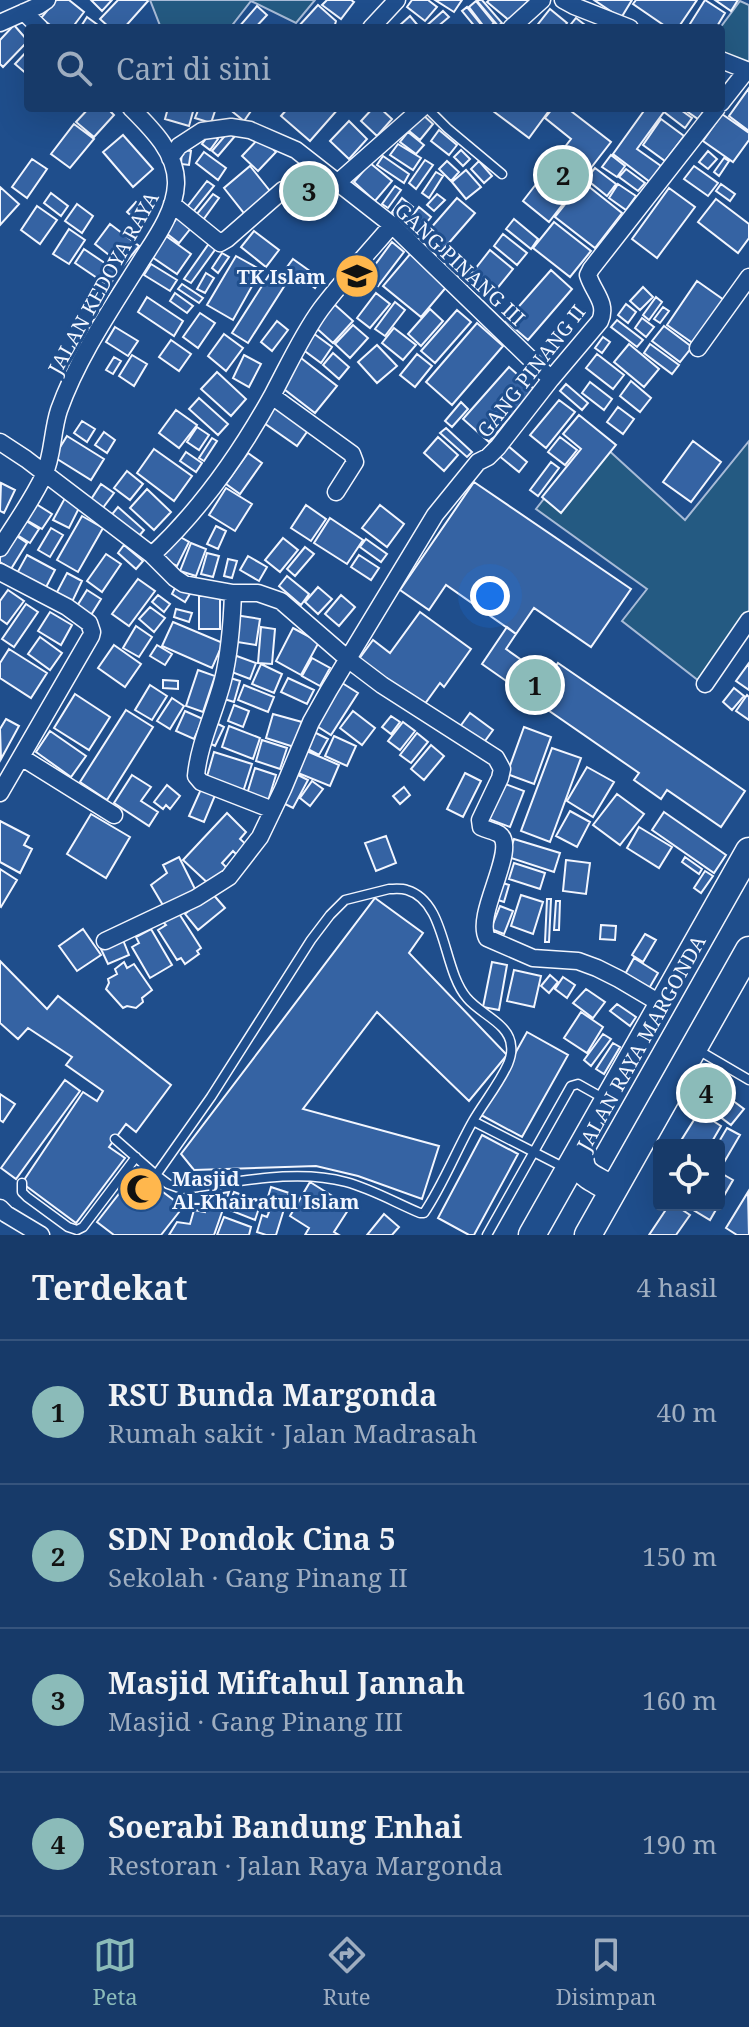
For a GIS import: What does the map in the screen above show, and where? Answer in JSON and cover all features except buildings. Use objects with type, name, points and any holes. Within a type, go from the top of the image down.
[{"type":"main road","name":"JALAN RAYA MARGONDA","points":[[532,1235],[749,851]]},
{"type":"main road","points":[[588,1235],[749,950]]},
{"type":"main road","points":[[601,1211],[597,1199],[570,1186],[569,1170],[580,1166],[588,1176],[606,1186],[616,1183]]},
{"type":"street","points":[[0,23],[47,0]]},
{"type":"street","points":[[375,24],[397,0]]},
{"type":"street","points":[[515,24],[542,0]]},
{"type":"street","points":[[563,0],[620,24]]},
{"type":"street","points":[[24,12],[36,24]]},
{"type":"street","points":[[725,62],[748,71],[725,98]]},
{"type":"street","points":[[135,112],[159,137],[170,158]]},
{"type":"street","points":[[337,183],[419,112]]},
{"type":"street","name":"GANG PINANG II","points":[[105,941],[196,898],[229,877],[260,837],[311,722],[435,515],[478,462],[498,447],[592,330],[603,313],[603,306],[588,275],[591,269],[714,112]]},
{"type":"street","name":"GANG PINANG III","points":[[170,158],[179,146],[202,131],[231,127],[250,130],[296,150],[392,225],[551,379]]},
{"type":"street","name":"JALAN KEDOYA RAYA","points":[[0,548],[45,474],[58,412],[70,384],[104,318],[155,240],[172,204],[176,183],[170,158]]},
{"type":"street","points":[[172,204],[220,243],[283,190]]},
{"type":"street","points":[[152,555],[168,541],[208,493],[272,396],[320,311],[392,225]]},
{"type":"street","points":[[698,348],[749,277]]},
{"type":"street","points":[[272,396],[352,454],[355,462],[336,492]]},
{"type":"street","points":[[0,442],[152,555],[184,584],[233,593],[258,593],[281,601],[382,685],[496,758],[502,769],[500,778],[480,820],[481,827],[500,835],[505,842],[505,853],[489,902],[484,926],[487,938],[533,958],[578,961],[597,968],[663,1005]]},
{"type":"street","points":[[0,572],[67,607],[89,623],[92,632],[0,793]]},
{"type":"street","points":[[233,593],[228,657],[196,776],[201,782],[273,810]]},
{"type":"street","points":[[705,684],[749,620]]},
{"type":"street","points":[[21,757],[114,815]]},
{"type":"street","points":[[0,1208],[41,1235]]},
{"type":"lane","points":[[429,112],[502,174]]},
{"type":"lane","points":[[115,1139],[156,1175],[168,1184],[182,1189],[283,1177],[328,1178],[347,1182],[424,1213],[473,1121],[509,1062],[511,1045],[508,1032],[474,1007],[464,995],[455,979],[435,915],[428,904],[406,890],[389,889],[345,900],[311,940],[211,1097],[156,1175]]},
{"type":"lane","points":[[694,1048],[749,1080]]},
{"type":"lane","points":[[487,1235],[571,1086],[586,1088],[608,1101]]},
{"type":"lane","points":[[473,1121],[569,1170]]},
{"type":"lane","points":[[22,1183],[22,1192],[27,1197],[68,1227],[77,1230],[83,1227],[136,1157]]},
{"type":"shaded area","points":[[150,0],[315,0],[296,23],[251,1],[233,24],[159,24]]},
{"type":"shaded area","points":[[740,1],[749,5],[749,64],[725,54],[723,24]]},
{"type":"shaded area","points":[[593,436],[685,520],[749,441],[749,622],[708,688],[622,621],[647,589],[536,509]]},
{"type":"place","name":"SDN Pondok Cina 5","points":[[563,175]]},
{"type":"place","name":"Masjid Miftahul Jannah","points":[[309,191]]},
{"type":"place","name":"TK Islam","points":[[357,276]]},
{"type":"place","name":"RSU Bunda Margonda","points":[[535,685]]},
{"type":"place","name":"Soerabi Bandung Enhai","points":[[706,1093]]},
{"type":"place","name":"Masjid Al-Khairatul Islam","points":[[141,1189]]}]
